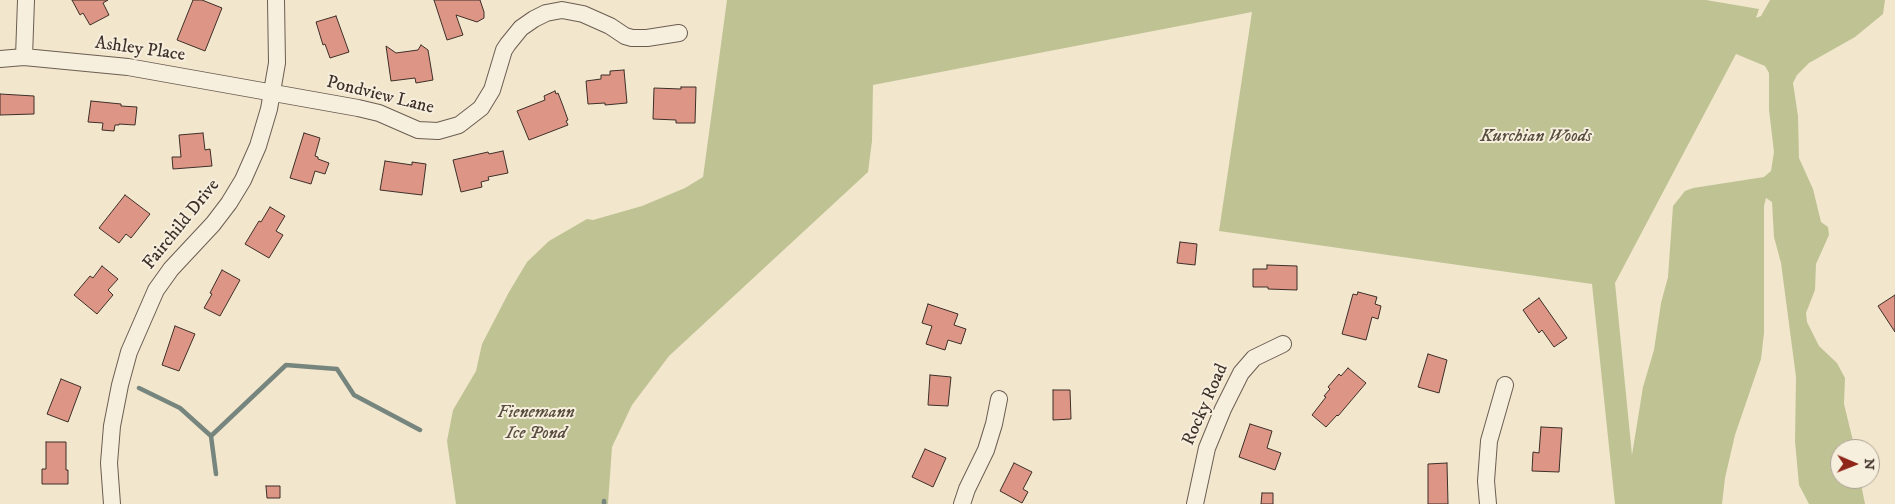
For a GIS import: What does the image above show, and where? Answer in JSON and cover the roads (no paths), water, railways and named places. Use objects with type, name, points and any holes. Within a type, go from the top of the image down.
[{"type":"street","points":[[24,57],[26,0]]},
{"type":"street","name":"Fairchild Drive","points":[[112,504],[109,462],[114,412],[120,385],[135,338],[150,302],[160,284],[171,269],[213,224],[229,203],[242,180],[264,127],[272,93],[278,47],[276,0]]},
{"type":"street","name":"Pondview Lane","points":[[272,93],[373,112],[418,130],[443,130],[458,125],[481,108],[492,90],[504,50],[508,44],[521,28],[534,18],[546,13],[562,10],[583,14],[632,38],[647,38],[679,33]]},
{"type":"street","name":"Ashley Place","points":[[0,59],[24,57],[128,68],[272,93]]},
{"type":"street","name":"Rocky Road","points":[[1195,504],[1207,448],[1223,408],[1242,373],[1254,358],[1283,344]]},
{"type":"street","points":[[1488,504],[1486,481],[1489,440],[1505,385]]},
{"type":"street","points":[[962,504],[967,488],[986,450],[999,399]]},
{"type":"waterway","points":[[211,436],[286,365],[337,369],[354,395],[420,430]]},
{"type":"waterway","points":[[139,388],[180,408],[211,436],[216,474]]},
{"type":"park label","name":"Kurchian Woods","points":[[1536,137]]},
{"type":"park label","name":"Fienemann Ice Pond","points":[[536,423]]}]
